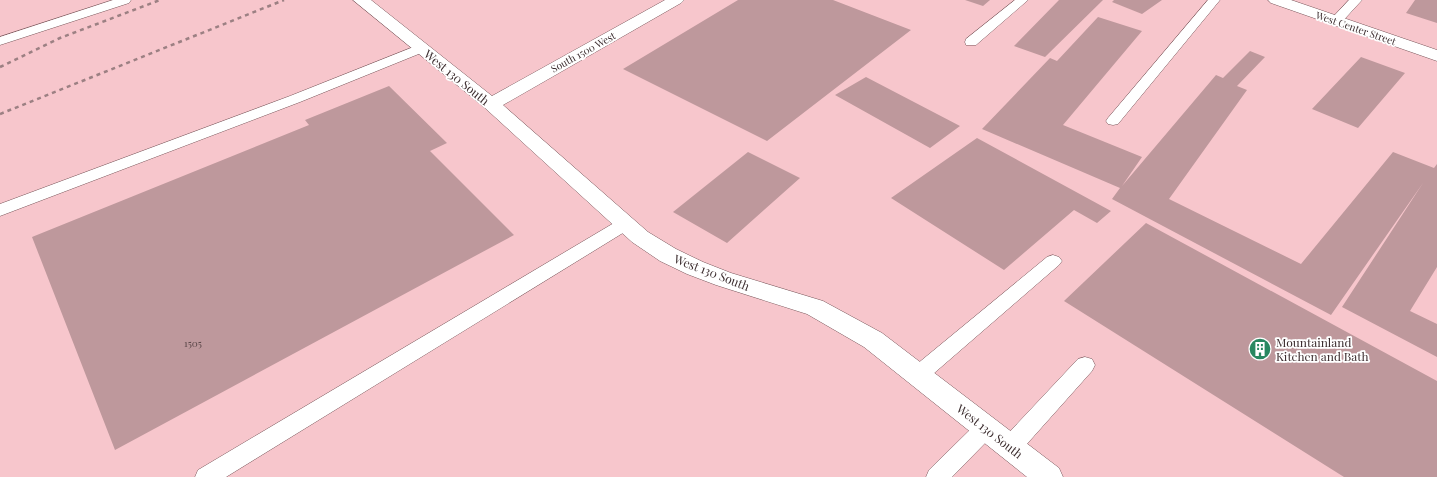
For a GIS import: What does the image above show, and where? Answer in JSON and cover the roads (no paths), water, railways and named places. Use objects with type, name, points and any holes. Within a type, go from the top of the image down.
[{"type":"street","name":"West 130 South","points":[[361,0],[491,104],[646,241],[668,255],[695,268],[724,279],[815,307],[873,340],[1049,477]]},
{"type":"street","name":"South 1500 West","points":[[491,104],[676,0]]},
{"type":"street","name":"West Center Street","points":[[1276,0],[1437,56]]},
{"type":"lane","points":[[0,41],[125,0]]},
{"type":"lane","points":[[970,42],[1022,0]]},
{"type":"lane","points":[[1113,121],[1214,0]]},
{"type":"lane","points":[[1336,21],[1356,0]]},
{"type":"lane","points":[[0,210],[295,99],[421,48]]},
{"type":"lane","points":[[206,477],[625,224]]},
{"type":"lane","points":[[918,375],[1053,261]]},
{"type":"lane","points":[[1010,447],[1085,365]]},
{"type":"lane","points":[[937,477],[986,428]]},
{"type":"railway","points":[[0,67],[60,38],[160,0]]},
{"type":"railway","points":[[0,114],[284,0]]},
{"type":"place","name":"Mountainland Kitchen and Bath","points":[[1260,349]]}]
